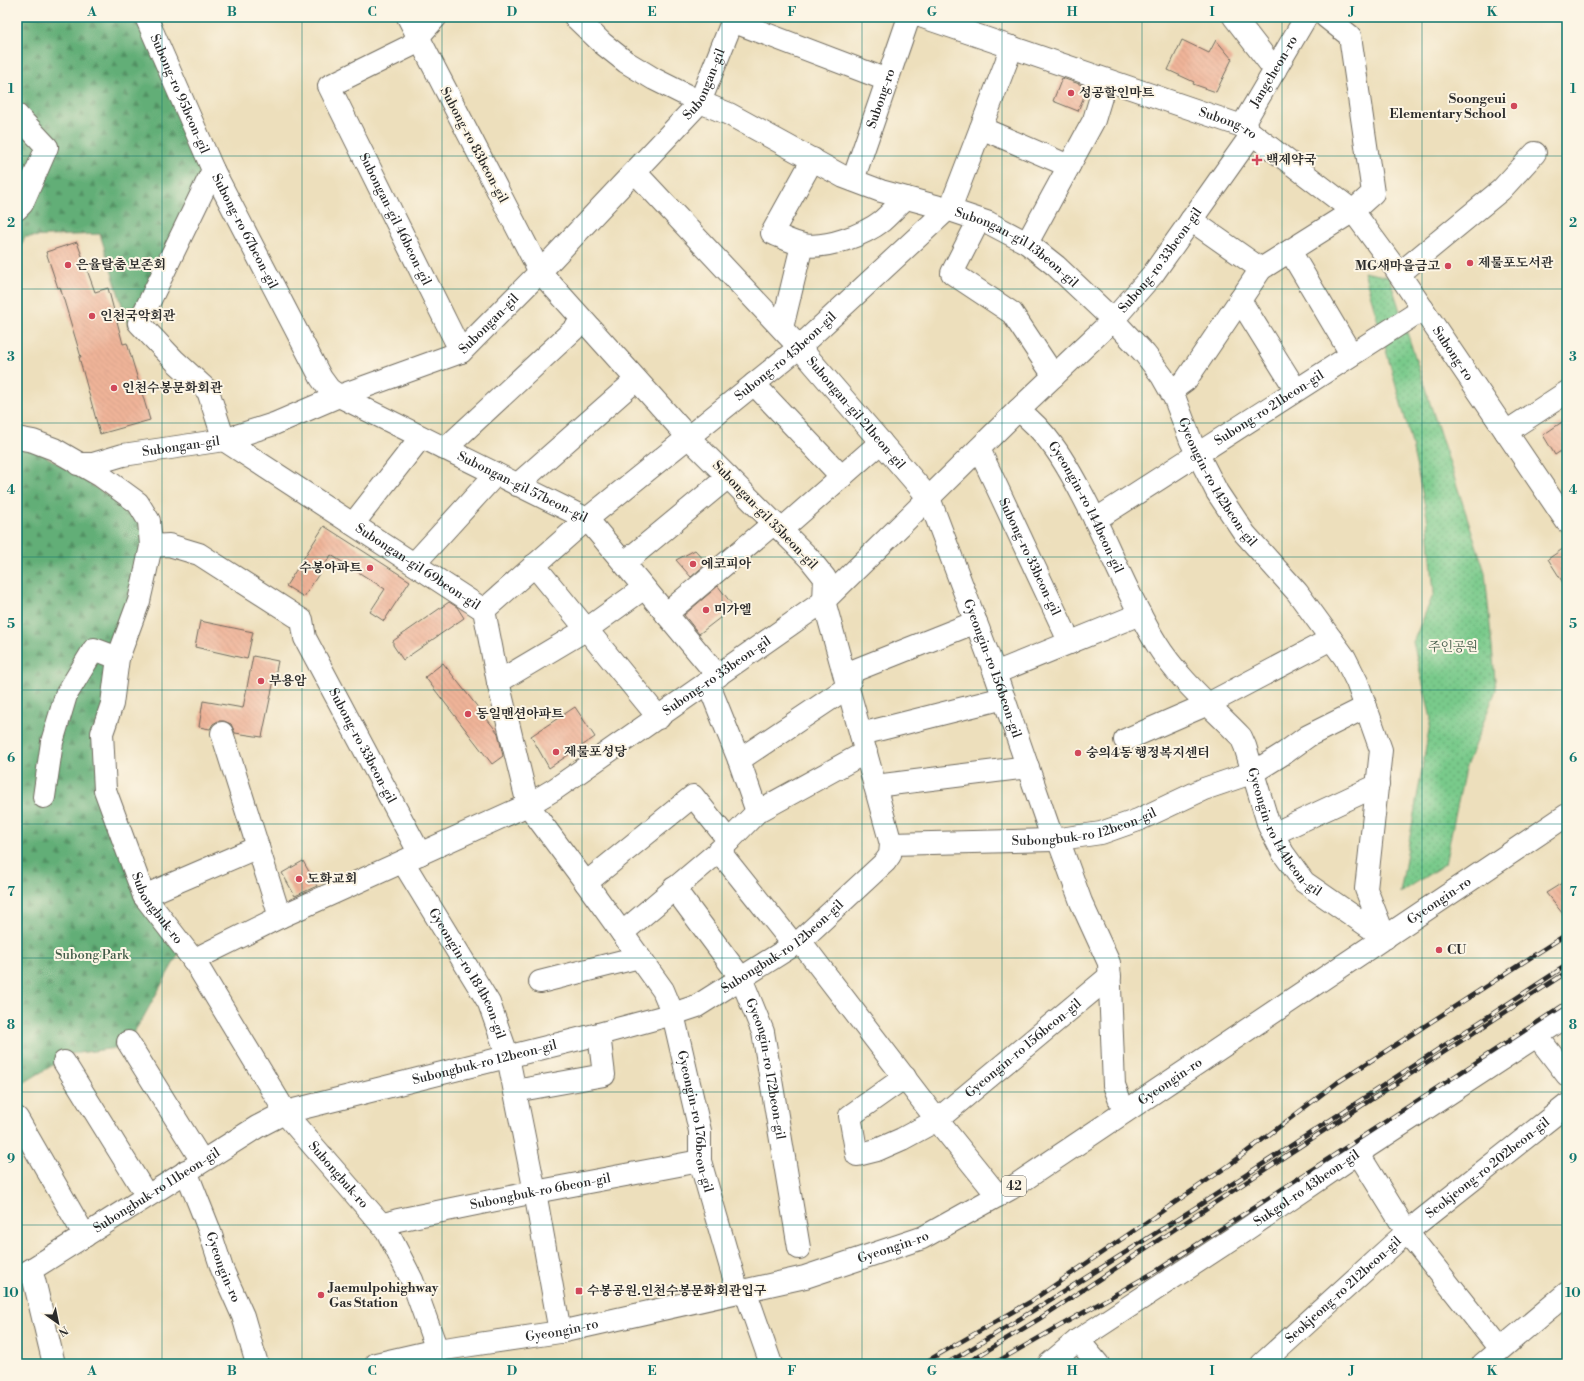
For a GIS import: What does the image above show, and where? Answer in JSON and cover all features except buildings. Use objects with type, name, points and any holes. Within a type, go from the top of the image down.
[{"type":"street","name":"Subong-ro 95beon-gil","points":[[146,17],[213,170]]},
{"type":"street","name":"Subong-ro 83beon-gil","points":[[408,17],[418,39],[540,272]]},
{"type":"street","points":[[418,39],[436,17]]},
{"type":"street","name":"Subongan-gil 13beon-gil","points":[[575,17],[602,43],[626,62],[654,79],[700,102],[729,114],[844,177],[881,191],[947,209],[989,223],[1027,243],[1056,266],[1113,320]]},
{"type":"street","name":"Subong-ro","points":[[853,180],[909,17]]},
{"type":"street","name":"Subong-ro","points":[[923,17],[1247,130],[1353,211],[1399,274],[1567,522]]},
{"type":"street","points":[[1234,17],[1275,70]]},
{"type":"street","name":"Jangcheon-ro","points":[[1247,130],[1275,70],[1306,17]]},
{"type":"street","points":[[1171,391],[1186,380],[1261,269],[1353,211],[1373,193],[1350,36],[1326,17]]},
{"type":"street","name":"Subongan-gil","points":[[78,464],[93,464],[123,455],[224,440],[274,424],[339,396],[462,352],[540,272],[700,102],[733,19],[887,80]]},
{"type":"street","name":"Subongan-gil 46beon-gil","points":[[418,39],[410,46],[329,86],[462,352]]},
{"type":"street","name":"Subong-ro 45beon-gil","points":[[484,610],[587,519],[689,438],[799,347],[951,206],[1012,48]]},
{"type":"street","points":[[1027,243],[1094,120],[1106,80]]},
{"type":"street","points":[[17,116],[47,147],[22,204],[17,210]]},
{"type":"street","points":[[981,128],[1069,166]]},
{"type":"street","name":"Subong-ro 33beon-gil","points":[[193,960],[280,917],[528,805],[555,790],[824,601],[1018,410],[1113,320],[1153,274],[1191,220],[1247,130]]},
{"type":"street","points":[[1399,274],[1501,190],[1535,153]]},
{"type":"street","points":[[812,159],[772,233],[802,245],[813,246],[838,242],[864,232],[881,222],[906,198]]},
{"type":"street","name":"Subong-ro 67beon-gil","points":[[213,170],[139,323],[208,391],[224,440]]},
{"type":"street","name":"Subong-ro 67beon-gil","points":[[213,170],[321,378],[329,389],[339,396]]},
{"type":"street","name":"Subongan-gil 21beon-gil","points":[[635,172],[782,328],[930,498]]},
{"type":"street","points":[[979,220],[952,273],[1012,313],[1054,376]]},
{"type":"street","points":[[1191,220],[1261,269]]},
{"type":"street","points":[[782,328],[802,245]]},
{"type":"street","points":[[1290,250],[1351,354]]},
{"type":"street","name":"Subongan-gil 35beon-gil","points":[[540,272],[689,438],[778,526],[809,558],[825,578],[824,601],[891,844]]},
{"type":"street","points":[[1240,300],[1296,390]]},
{"type":"street","name":"Subong-ro 21beon-gil","points":[[1095,520],[1423,309]]},
{"type":"street","points":[[445,449],[583,320]]},
{"type":"street","name":"Gyeongin-ro 142beon-gil","points":[[1113,320],[1145,354],[1162,376],[1171,391],[1197,454],[1216,492],[1245,534],[1298,592],[1345,658],[1357,682],[1381,750],[1366,889],[1385,938]]},
{"type":"street","points":[[517,485],[636,380]]},
{"type":"street","points":[[754,384],[842,477]]},
{"type":"street","points":[[1506,432],[1567,392]]},
{"type":"street","name":"Subongan-gil 57beon-gil","points":[[339,396],[587,519],[666,614],[713,679],[757,812]]},
{"type":"street","name":"Gyeongin-ro 144beon-gil","points":[[1018,410],[1041,430],[1053,444],[1066,464],[1095,520],[1140,614],[1167,662],[1241,737],[1254,772],[1269,826],[1283,853],[1304,882],[1385,938]]},
{"type":"street","points":[[353,524],[421,437]]},
{"type":"street","name":"Subongbuk-ro","points":[[17,438],[33,441],[54,449],[101,476],[138,503],[149,521],[151,546],[139,601],[118,658],[112,704],[102,733],[105,790],[144,896],[193,960],[286,1112],[387,1231],[412,1280],[437,1350]]},
{"type":"street","name":"Subongan-gil 69beon-gil","points":[[224,440],[484,610],[498,682],[528,805]]},
{"type":"street","points":[[666,614],[842,477],[881,442]]},
{"type":"street","name":"Subong-ro 33beon-gil","points":[[979,449],[1070,643]]},
{"type":"street","points":[[414,564],[496,474]]},
{"type":"street","points":[[624,563],[728,477]]},
{"type":"street","name":"Gyeongin-ro 156beon-gil","points":[[930,498],[1055,840],[1109,964],[1114,1085],[1124,1112]]},
{"type":"street","name":"Subong-ro 33beon-gil","points":[[151,546],[170,545],[199,554],[302,620],[305,638],[412,858]]},
{"type":"street","points":[[534,565],[658,718]]},
{"type":"street","points":[[498,682],[587,629],[644,588]]},
{"type":"street","points":[[995,673],[1140,614]]},
{"type":"street","points":[[739,760],[848,686],[853,671],[976,622]]},
{"type":"street","points":[[1125,740],[1208,704],[1331,639]]},
{"type":"street","points":[[44,797],[52,742],[66,695],[94,649],[118,658]]},
{"type":"street","points":[[622,934],[724,846],[757,812],[863,743],[1004,698]]},
{"type":"street","points":[[1254,772],[1308,736],[1366,707]]},
{"type":"street","points":[[222,733],[280,917]]},
{"type":"street","points":[[875,786],[1028,767]]},
{"type":"street","name":"Subongbuk-ro 12beon-gil","points":[[286,1112],[598,1034],[697,1006],[797,943],[884,862],[890,855],[891,844],[1055,840],[1101,833],[1138,820],[1204,789],[1254,772]]},
{"type":"street","points":[[1273,834],[1378,785]]},
{"type":"street","points":[[586,883],[693,796],[724,846],[797,943],[998,1196]]},
{"type":"street","name":"Gyeongin-ro 176beon-gil","points":[[528,805],[586,883],[662,990],[673,1014],[700,1131],[700,1161],[742,1291]]},
{"type":"street","name":"Gyeongin-ro","points":[[376,1364],[437,1350],[560,1332],[805,1277],[922,1238],[998,1196],[1567,815]]},
{"type":"street","points":[[144,896],[258,847]]},
{"type":"street","name":"Gyeongin-ro 184beon-gil","points":[[412,858],[489,1003],[508,1057],[535,1192],[560,1332]]},
{"type":"street","name":"Gyeongin-ro 172beon-gil","points":[[674,888],[740,978],[763,1032],[799,1248]]},
{"type":"street","points":[[540,982],[639,957]]},
{"type":"street","name":"Gyeongin-ro 156beon-gil","points":[[904,1077],[850,1116],[857,1155],[877,1150],[902,1139],[937,1120],[1110,976]]},
{"type":"street","name":"Sukgol-ro 43beon-gil","points":[[1050,1364],[1078,1340],[1241,1233],[1358,1153],[1567,1016]]},
{"type":"street","points":[[515,1091],[604,1075],[598,1034]]},
{"type":"street","points":[[1533,1038],[1541,1041],[1567,1075]]},
{"type":"street","name":"Gyeongin-ro","points":[[128,1042],[194,1166],[209,1229],[222,1269],[243,1316],[257,1364]]},
{"type":"street","points":[[64,1062],[147,1196]]},
{"type":"street","name":"Seokjeong-ro 202beon-gil","points":[[1407,1232],[1567,1105]]},
{"type":"street","name":"Subongbuk-ro 11beon-gil","points":[[23,1270],[85,1236],[257,1127],[286,1112]]},
{"type":"street","points":[[17,1118],[85,1236]]},
{"type":"street","name":"Seokjeong-ro 212beon-gil","points":[[1358,1153],[1407,1232],[1500,1349]]},
{"type":"street","name":"Subongbuk-ro 6beon-gil","points":[[382,1225],[398,1220],[535,1192],[700,1161]]},
{"type":"street","name":"Seokjeong-ro 212beon-gil","points":[[1262,1364],[1407,1232]]},
{"type":"street","points":[[23,1270],[34,1280],[54,1364]]},
{"type":"street","points":[[742,1291],[772,1364]]},
{"type":"street","points":[[1483,1364],[1567,1293]]},
{"type":"street","points":[[1078,1340],[1098,1364]]},
{"type":"green space","points":[[17,17],[139,17],[213,170],[129,328],[100,234],[25,237],[17,254]]},
{"type":"green space","name":"주인공원","points":[[1364,272],[1389,277],[1485,572],[1496,690],[1465,769],[1445,864],[1400,893],[1431,718],[1413,642],[1434,593],[1427,516],[1410,436]]},
{"type":"green space","name":"Subong Park","points":[[17,438],[149,521],[118,658],[105,790],[179,953],[143,1018],[124,1047],[71,1054],[17,1087]]},
{"type":"railway","points":[[922,1364],[1030,1302],[1228,1166],[1338,1082],[1567,934]]},
{"type":"railway","points":[[946,1364],[1103,1267],[1567,965]]},
{"type":"railway","points":[[965,1364],[1039,1319],[1567,972]]},
{"type":"railway","points":[[993,1364],[1158,1270],[1567,1003]]},
{"type":"place","name":"성공할인마트","points":[[1071,93]]},
{"type":"place","name":"Soongeui Elementary School","points":[[1514,106]]},
{"type":"place","name":"백제약국","points":[[1257,160]]},
{"type":"place","name":"제물포도서관","points":[[1470,263]]},
{"type":"place","name":"은율탈춤 보존회","points":[[68,265]]},
{"type":"place","name":"MG새마을금고","points":[[1448,266]]},
{"type":"place","name":"인천국악회관","points":[[92,316]]},
{"type":"place","name":"인천수봉문화회관","points":[[114,388]]},
{"type":"place","name":"에코피아","points":[[693,564]]},
{"type":"place","name":"수봉아파트","points":[[370,568]]},
{"type":"place","name":"미가엘","points":[[706,610]]},
{"type":"place","name":"부용암","points":[[261,681]]},
{"type":"place","name":"동일맨션아파트","points":[[468,714]]},
{"type":"place","name":"제물포성당","points":[[556,752]]},
{"type":"place","name":"숭의4동 행정복지센터","points":[[1078,753]]},
{"type":"place","name":"도화교회","points":[[299,879]]},
{"type":"place","name":"CU","points":[[1439,950]]},
{"type":"place","name":"수봉공원.인천수봉문화회관입구","points":[[579,1291]]},
{"type":"place","name":"Jaemulpohighway Gas Station","points":[[321,1295]]}]
